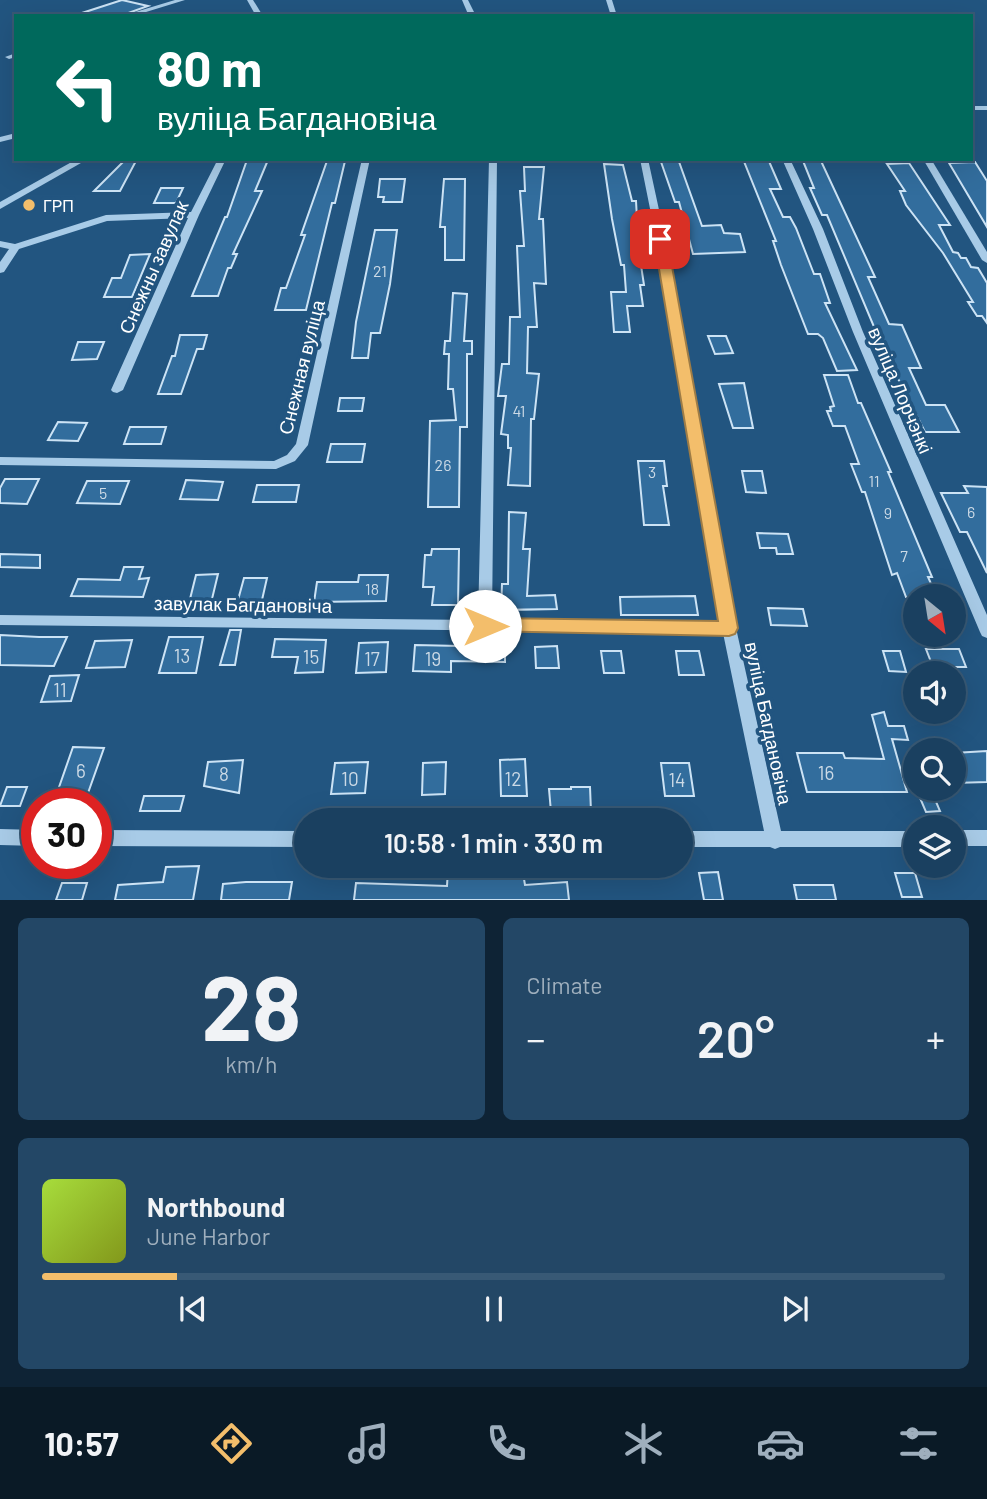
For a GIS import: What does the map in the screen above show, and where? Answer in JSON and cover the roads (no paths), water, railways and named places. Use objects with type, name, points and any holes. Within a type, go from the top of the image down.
[{"type":"street","points":[[132,14],[182,0]]},
{"type":"street","points":[[0,205],[79,161]]},
{"type":"street","name":"Снежны завулак","points":[[117,390],[194,215],[221,161]]},
{"type":"street","name":"Снежная вуліца","points":[[0,461],[276,465],[291,458],[302,444],[366,161]]},
{"type":"street","points":[[485,626],[493,161]]},
{"type":"street","name":"вуліца Багдановіча","points":[[644,161],[672,293],[729,628],[775,841]]},
{"type":"street","name":"вуліца Лорчэнкі","points":[[787,161],[987,632]]},
{"type":"street","points":[[928,161],[987,260]]},
{"type":"street","points":[[0,244],[15,247],[106,218],[194,215]]},
{"type":"street","points":[[0,270],[15,247]]},
{"type":"street","name":"завулак Багдановіча","points":[[0,620],[729,628]]},
{"type":"street","points":[[0,837],[21,838]]},
{"type":"street","points":[[112,838],[294,839]]},
{"type":"street","points":[[966,838],[987,838]]},
{"type":"street","points":[[693,839],[903,839]]},
{"type":"place","name":"ГРП","points":[[29,205]]}]
